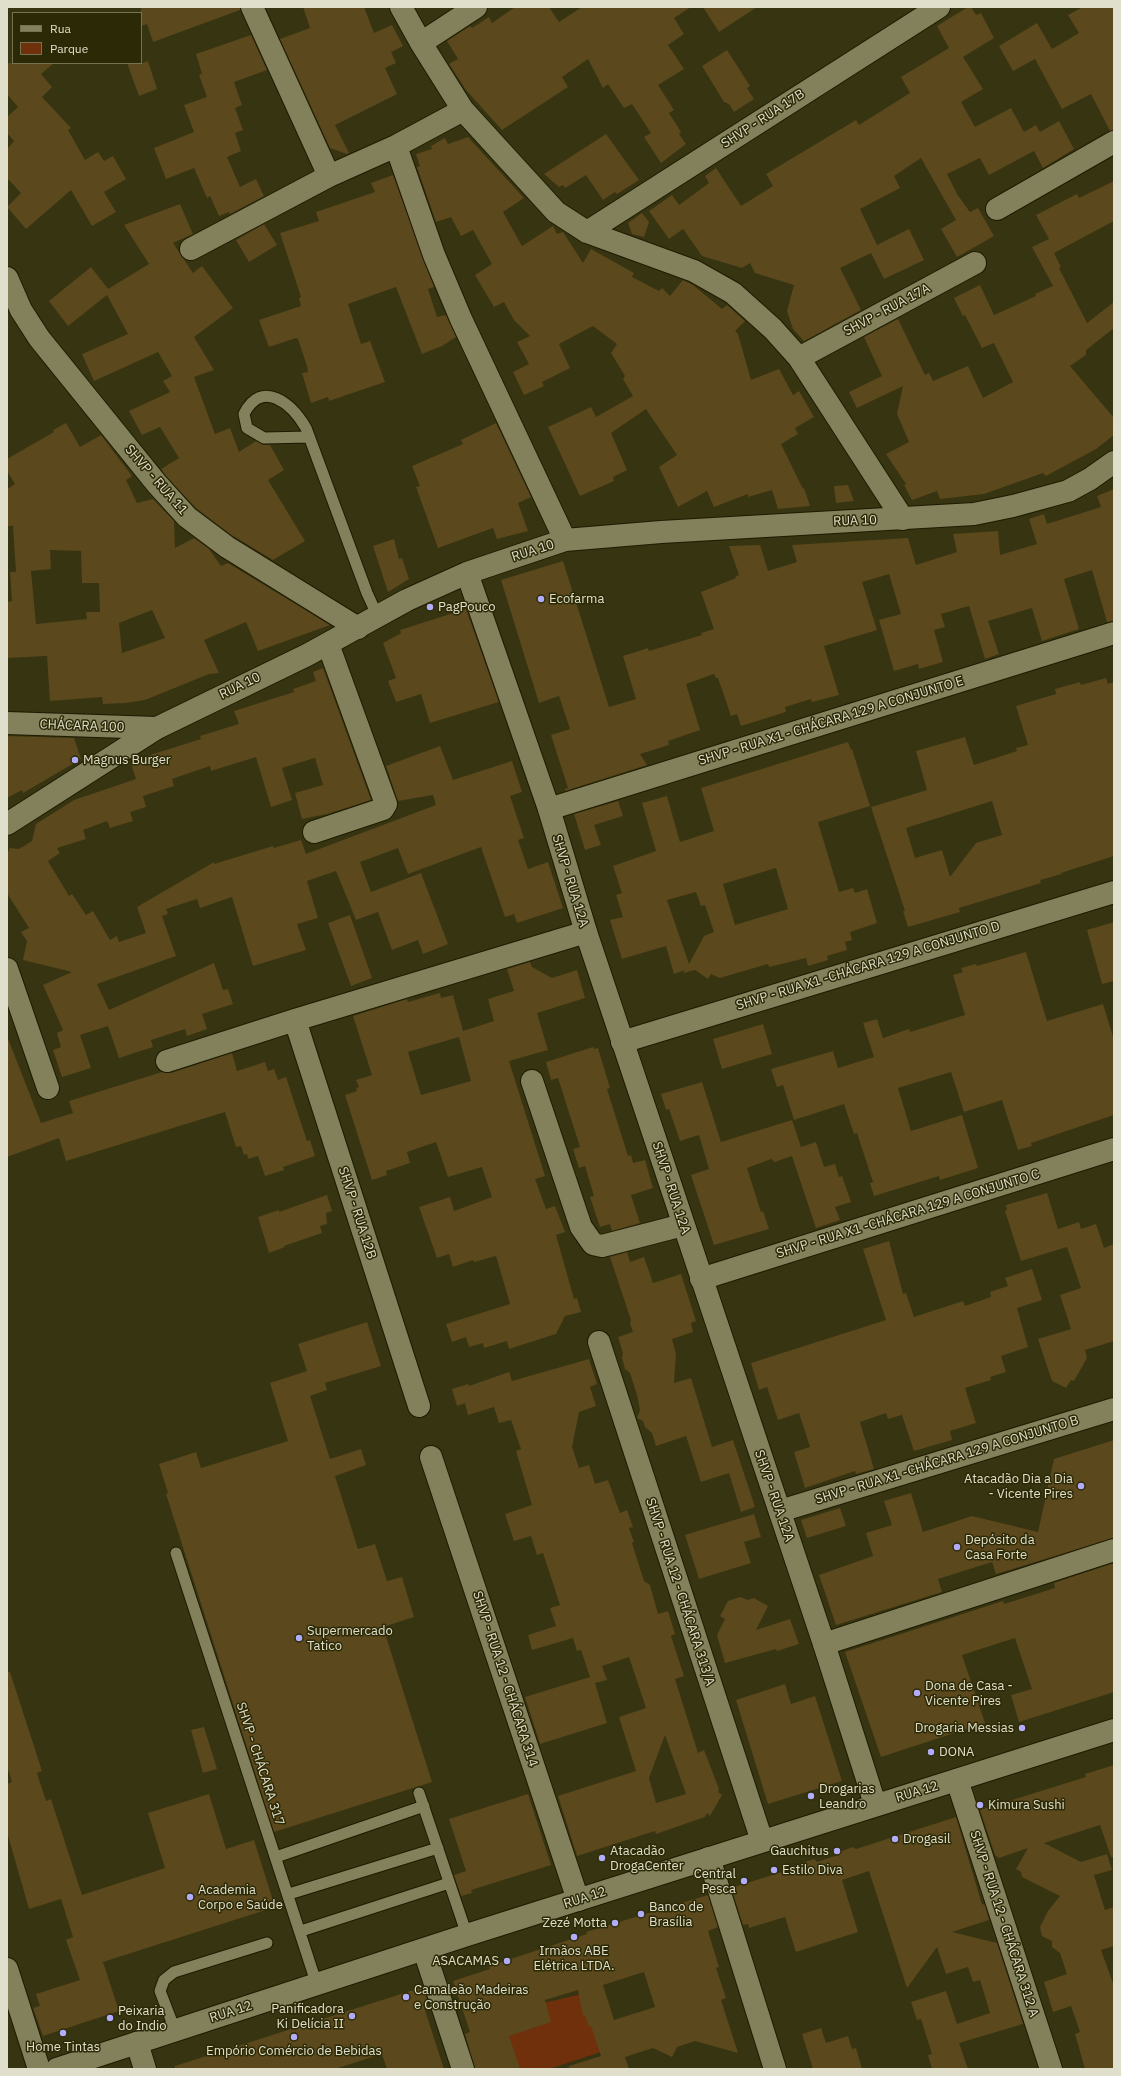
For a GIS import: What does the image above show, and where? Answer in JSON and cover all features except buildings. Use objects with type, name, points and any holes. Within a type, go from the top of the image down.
[{"type":"street","points":[[252,7],[329,176]]},
{"type":"street","points":[[401,7],[421,43],[463,110],[556,212],[588,232],[694,271],[733,293],[773,329],[799,358],[903,519]]},
{"type":"street","points":[[421,43],[476,7]]},
{"type":"street","name":"SHVP - RUA 17B","points":[[588,232],[939,7]]},
{"type":"street","points":[[191,249],[329,176],[396,146],[463,110]]},
{"type":"street","points":[[997,209],[1114,142]]},
{"type":"street","points":[[396,146],[440,269],[565,540]]},
{"type":"street","name":"SHVP - RUA 17A","points":[[799,358],[975,263]]},
{"type":"street","name":"SHVP - RUA 11","points":[[7,278],[21,310],[39,338],[157,484],[187,517],[227,547],[358,628]]},
{"type":"street","name":"RUA 10","points":[[7,824],[157,728],[328,644],[407,600],[467,573],[565,540],[661,532],[974,514],[1013,506],[1068,491],[1090,479],[1114,462]]},
{"type":"street","name":"SHVP - RUA 12A","points":[[467,573],[549,809],[586,932],[622,1042],[780,1511],[875,1804]]},
{"type":"street","name":"SHVP - RUA X1 - CHÁCARA 129 A CONJUNTO E","points":[[549,809],[1114,633]]},
{"type":"street","points":[[314,832],[383,809],[386,804],[328,644]]},
{"type":"street","name":"CHÁCARA 100","points":[[7,723],[157,728]]},
{"type":"street","name":"SHVP - RUA X1 -CHÁCARA 129 A CONJUNTO D","points":[[622,1042],[1114,892]]},
{"type":"street","points":[[167,1061],[295,1020],[586,932]]},
{"type":"street","points":[[7,969],[48,1088]]},
{"type":"street","name":"SHVP - RUA 12B","points":[[295,1020],[418,1406]]},
{"type":"street","points":[[532,1081],[581,1227],[593,1244],[602,1246],[683,1225]]},
{"type":"street","name":"SHVP - RUA X1 -CHÁCARA 129 A CONJUNTO C","points":[[701,1279],[1114,1149]]},
{"type":"street","name":"SHVP - RUA 12 - CHÁCARA 313/A","points":[[599,1342],[762,1842]]},
{"type":"street","name":"SHVP - RUA X1 -CHÁCARA 129 A CONJUNTO B","points":[[780,1511],[1114,1409]]},
{"type":"street","name":"SHVP - RUA 12 - CHÁCARA 314","points":[[431,1457],[578,1900]]},
{"type":"street","points":[[824,1644],[1114,1550]]},
{"type":"street","name":"RUA 12","points":[[57,2069],[467,1935],[762,1842],[875,1804],[957,1780],[1114,1730]]},
{"type":"street","name":"SHVP - RUA 12 - CHÁCARA 312 A","points":[[957,1780],[1051,2069]]},
{"type":"street","points":[[710,1858],[775,2069]]},
{"type":"street","points":[[424,1950],[462,2069]]},
{"type":"street","points":[[7,1969],[39,2069]]},
{"type":"street","points":[[136,2043],[145,2069]]},
{"type":"lane","points":[[309,437],[264,438],[248,428],[244,414],[251,403],[264,396],[276,398],[297,412],[309,437],[367,593],[378,617]]},
{"type":"lane","name":"SHVP - CHÁCARA 317","points":[[176,1553],[289,1894],[317,1985]]},
{"type":"lane","points":[[419,1793],[467,1935]]},
{"type":"lane","points":[[276,1857],[424,1806]]},
{"type":"lane","points":[[289,1894],[438,1848]]},
{"type":"lane","points":[[301,1931],[450,1883]]},
{"type":"lane","points":[[176,2030],[160,1991],[164,1980],[174,1972],[267,1943]]},
{"type":"green space","points":[[590,1992],[613,2048],[549,2069],[517,2069],[501,2013]]},
{"type":"place","name":"Ecofarma","points":[[541,599]]},
{"type":"place","name":"PagPouco","points":[[430,607]]},
{"type":"place","name":"Magnus Burger","points":[[75,760]]},
{"type":"place","name":"Atacadão Dia a Dia - Vicente Pires","points":[[1081,1486]]},
{"type":"place","name":"Depósito da Casa Forte","points":[[957,1547]]},
{"type":"place","name":"Supermercado Tatico","points":[[299,1638]]},
{"type":"place","name":"Dona de Casa - Vicente Pires","points":[[917,1693]]},
{"type":"place","name":"Drogaria Messias","points":[[1022,1728]]},
{"type":"place","name":"DONA","points":[[931,1752]]},
{"type":"place","name":"Drogarias Leandro","points":[[811,1796]]},
{"type":"place","name":"Kimura Sushi","points":[[980,1805]]},
{"type":"place","name":"Drogasil","points":[[895,1839]]},
{"type":"place","name":"Gauchitus","points":[[837,1851]]},
{"type":"place","name":"Atacadão DrogaCenter","points":[[602,1858]]},
{"type":"place","name":"Estilo Diva","points":[[774,1870]]},
{"type":"place","name":"Central Pesca","points":[[744,1881]]},
{"type":"place","name":"Academia Corpo e Saúde","points":[[190,1897]]},
{"type":"place","name":"Banco de Brasília","points":[[641,1914]]},
{"type":"place","name":"Zezé Motta","points":[[615,1923]]},
{"type":"place","name":"Irmãos ABE Elétrica LTDA.","points":[[574,1937]]},
{"type":"place","name":"ASACAMAS","points":[[507,1961]]},
{"type":"place","name":"Camaleão Madeiras e Construção","points":[[406,1997]]},
{"type":"place","name":"Panificadora Ki Delícia II","points":[[352,2016]]},
{"type":"place","name":"Peixaria do Indio","points":[[110,2018]]},
{"type":"place","name":"Home Tintas","points":[[63,2033]]},
{"type":"place","name":"Empório Comércio de Bebidas","points":[[294,2037]]}]
